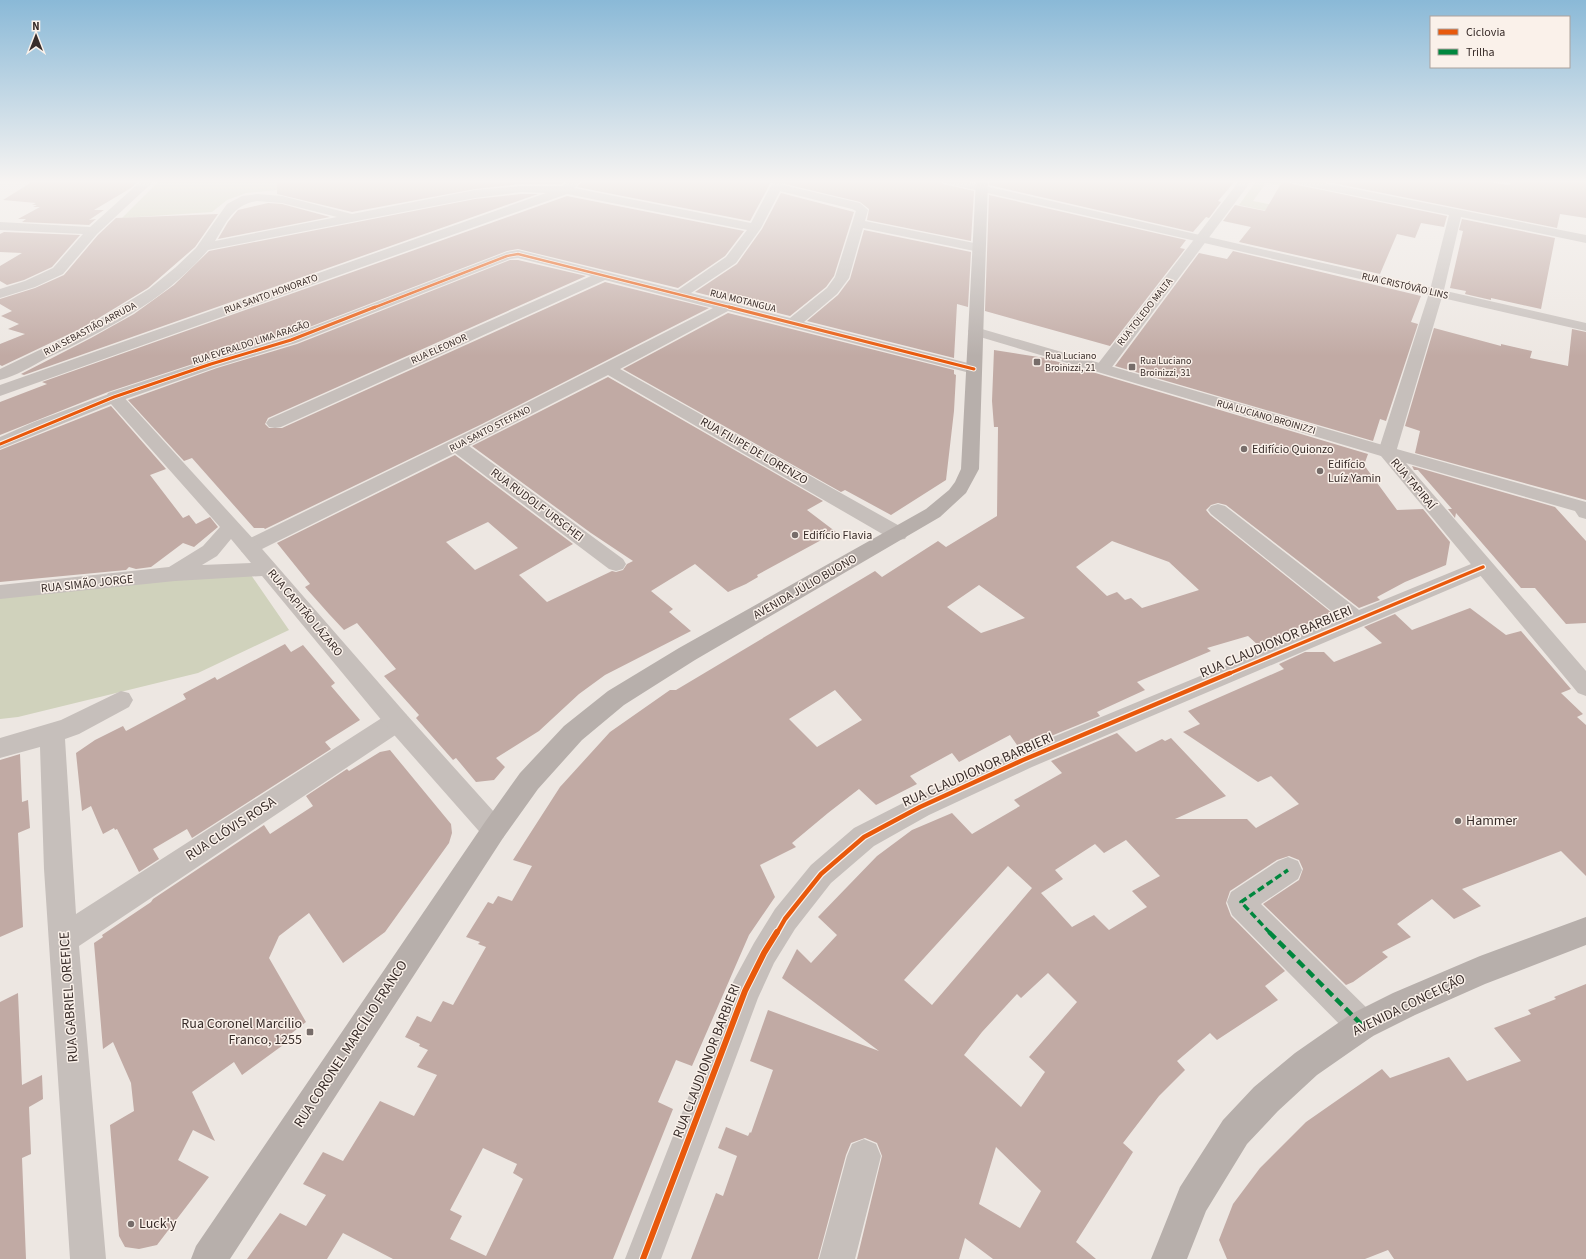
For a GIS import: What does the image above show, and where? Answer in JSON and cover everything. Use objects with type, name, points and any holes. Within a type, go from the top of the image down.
[{"type":"main road","name":"AVENIDA JÚLIO BUONO","points":[[494,830],[529,782],[573,733],[616,698],[687,654],[898,534],[943,505],[959,492],[966,482],[970,469],[979,239]]},
{"type":"main road","name":"RUA CORONEL MARCÍLIO FRANCO","points":[[208,1259],[494,830]]},
{"type":"main road","name":"AVENIDA CONCEIÇÃO","points":[[1169,1259],[1193,1200],[1235,1132],[1266,1099],[1306,1064],[1362,1025],[1480,971],[1586,931]]},
{"type":"street","points":[[0,294],[30,284],[58,271],[86,239]]},
{"type":"street","name":"RUA SEBASTIÃO ARRUDA","points":[[0,375],[127,311],[175,276],[204,247],[209,239]]},
{"type":"street","points":[[204,247],[246,239]]},
{"type":"street","name":"RUA SANTO HONORATO","points":[[0,391],[422,239]]},
{"type":"street","points":[[680,295],[731,260],[747,239]]},
{"type":"street","points":[[795,322],[832,291],[842,278],[854,239]]},
{"type":"street","points":[[933,239],[979,248]]},
{"type":"street","name":"RUA CRISTÓVÃO LINS","points":[[1201,239],[1586,327]]},
{"type":"street","name":"RUA TOLEDO MALTA","points":[[1103,368],[1201,239]]},
{"type":"street","name":"RUA TAPIRAÍ","points":[[1449,239],[1435,293],[1400,460],[1483,567],[1586,687]]},
{"type":"street","name":"RUA MOTANGUA","points":[[507,256],[524,254],[603,276],[795,322],[974,369]]},
{"type":"street","name":"RUA EVERALDO LIMA ARAGÃO","points":[[0,444],[40,426],[114,397],[211,364],[291,340],[507,256]]},
{"type":"street","name":"RUA ELEONOR","points":[[274,423],[603,276]]},
{"type":"street","name":"RUA SANTO STEFANO","points":[[249,547],[458,446],[609,369],[727,306]]},
{"type":"street","name":"RUA LUCIANO BROINIZZI","points":[[975,331],[1103,368],[1400,460],[1584,510]]},
{"type":"street","name":"RUA FILIPE DE LORENZO","points":[[609,369],[898,534]]},
{"type":"street","name":"RUA CAPITÃO LÁZARO","points":[[114,397],[249,547],[397,721],[494,830]]},
{"type":"street","name":"RUA RUDOLF URSCHEI","points":[[458,446],[616,564]]},
{"type":"street","points":[[1218,510],[1356,620]]},
{"type":"street","name":"RUA SIMÃO JORGE","points":[[175,574],[210,551],[231,527]]},
{"type":"street","name":"RUA CLAUDIONOR BARBIERI","points":[[644,1259],[745,991],[764,953],[785,919],[821,874],[864,837],[920,807],[1023,760],[1483,567]]},
{"type":"street","name":"RUA SIMÃO JORGE","points":[[0,592],[175,574],[268,569]]},
{"type":"street","points":[[0,748],[52,734],[96,714],[121,700]]},
{"type":"street","name":"RUA CLÓVIS ROSA","points":[[65,938],[397,721]]},
{"type":"street","name":"RUA GABRIEL OREFICE","points":[[52,734],[58,869],[65,938],[88,1259]]},
{"type":"street","points":[[1288,870],[1241,902],[1242,905],[1362,1025]]},
{"type":"street","points":[[837,1259],[864,1156]]},
{"type":"green space","points":[[249,572],[289,630],[198,673],[18,717],[0,719],[0,598]]},
{"type":"building","points":[[0,239],[77,239],[52,267],[24,280],[7,285],[0,281],[0,266],[22,253],[0,252]]},
{"type":"building","points":[[95,239],[201,239],[195,247],[148,288],[84,327],[2,366],[0,365],[0,344],[25,334],[8,329],[19,324],[1,316],[12,311],[0,304],[0,299],[35,288],[64,275]]},
{"type":"building","points":[[272,239],[411,239],[24,375],[21,374],[134,314],[174,285],[209,251]]},
{"type":"building","points":[[446,239],[738,239],[725,256],[678,288],[518,249],[507,251],[286,336],[205,360],[108,392],[0,435],[0,402],[47,384],[42,382]]},
{"type":"building","points":[[755,239],[846,239],[834,276],[826,287],[790,316],[695,292],[737,264]]},
{"type":"building","points":[[861,239],[907,239],[971,252],[968,307],[957,304],[954,358],[807,321],[838,295],[850,279]]},
{"type":"building","points":[[960,239],[971,239],[971,241]]},
{"type":"building","points":[[987,239],[1181,239],[1186,240],[1180,248],[1185,249],[1110,346],[985,311]]},
{"type":"building","points":[[1242,239],[1395,239],[1380,274],[1239,242]]},
{"type":"building","points":[[1461,239],[1555,239],[1541,309],[1465,294],[1466,291],[1450,288]]},
{"type":"building","points":[[1233,251],[1421,296],[1411,322],[1418,324],[1386,421],[1380,419],[1373,441],[1115,366],[1199,253],[1227,259]]},
{"type":"building","points":[[510,260],[518,260],[586,276],[268,418],[265,424],[269,428],[282,428],[605,282],[709,308],[482,424],[265,529],[254,528],[192,458],[184,461],[128,400],[217,368],[297,344]]},
{"type":"building","points":[[728,313],[954,370],[954,374],[956,375],[954,411],[946,480],[891,515],[845,490],[841,492],[623,369]]},
{"type":"building","points":[[1434,328],[1501,346],[1501,344],[1532,351],[1530,358],[1568,366],[1572,329],[1586,332],[1586,500],[1415,453],[1420,431],[1405,426]]},
{"type":"building","points":[[994,350],[1045,358],[1368,454],[1364,465],[1397,510],[1423,509],[1450,542],[1446,565],[1405,582],[1377,597],[1380,600],[1359,608],[1226,505],[1218,503],[1211,505],[1206,510],[1210,515],[1332,613],[1258,645],[1248,636],[1207,648],[1211,651],[1137,682],[1145,690],[1097,712],[1100,716],[1034,743],[1031,740],[1017,745],[1010,735],[959,762],[952,753],[910,776],[917,784],[876,805],[859,789],[792,843],[796,847],[760,865],[775,897],[749,935],[692,1066],[676,1060],[658,1102],[673,1109],[613,1259],[393,1259],[343,1233],[327,1259],[247,1259],[280,1213],[306,1226],[326,1195],[303,1184],[323,1152],[343,1161],[380,1101],[414,1116],[437,1075],[417,1067],[428,1050],[419,1046],[420,1044],[405,1037],[417,1016],[431,1022],[443,1001],[453,1005],[486,947],[478,944],[480,942],[466,937],[488,902],[493,904],[498,896],[512,901],[532,866],[513,860],[560,787],[610,732],[670,690],[676,690],[875,571],[882,577],[938,541],[946,547],[997,516],[998,427],[994,427],[992,401]],"holes":[[[1112,541],[1169,562],[1199,590],[1142,608],[1131,598],[1125,600],[1117,592],[1107,596],[1076,567]],[[979,585],[1025,618],[981,633],[947,607]],[[835,690],[862,720],[817,747],[789,719]],[[483,1148],[517,1164],[513,1173],[523,1179],[486,1256],[450,1239],[462,1216],[450,1210]]]},
{"type":"building","points":[[608,377],[823,501],[807,510],[836,532],[757,575],[758,577],[746,584],[728,592],[695,564],[651,591],[673,609],[669,612],[691,631],[605,675],[579,694],[539,731],[496,758],[505,767],[494,780],[476,782],[456,758],[453,760],[416,718],[419,715],[384,676],[396,669],[357,623],[344,630],[305,587],[310,584],[277,543],[455,455],[573,544],[519,575],[547,602],[612,571],[616,572],[623,570],[627,564],[633,561],[591,533],[472,446]],"holes":[[[488,522],[518,548],[475,570],[446,542]]]},
{"type":"building","points":[[111,406],[166,469],[150,475],[183,518],[189,515],[196,524],[210,517],[218,527],[194,547],[183,543],[151,567],[136,569],[129,567],[126,570],[0,582],[0,450]]},
{"type":"building","points":[[1412,466],[1555,507],[1586,541],[1586,623],[1566,624],[1535,588],[1521,588],[1456,513],[1455,518],[1448,509],[1452,509],[1418,470],[1414,470]]},
{"type":"building","points":[[1470,608],[1506,635],[1521,631],[1571,689],[1561,693],[1583,714],[1577,717],[1586,725],[1586,876],[1561,851],[1462,889],[1481,906],[1454,919],[1432,899],[1397,924],[1411,937],[1382,952],[1388,957],[1353,982],[1346,985],[1263,904],[1299,880],[1303,869],[1299,860],[1289,856],[1277,860],[1230,891],[1226,903],[1231,916],[1285,971],[1265,986],[1278,1000],[1217,1040],[1210,1033],[1177,1061],[1185,1070],[1159,1096],[1123,1143],[1133,1152],[1076,1242],[1096,1259],[993,1259],[965,1238],[959,1259],[857,1259],[882,1156],[877,1143],[865,1138],[851,1143],[846,1155],[818,1259],[691,1259],[716,1193],[723,1196],[737,1156],[718,1148],[726,1127],[748,1136],[750,1132],[751,1133],[773,1070],[750,1061],[768,1010],[879,1051],[782,978],[797,949],[811,963],[837,935],[818,917],[877,856],[912,830],[952,813],[972,834],[1020,806],[1014,800],[1062,773],[1051,761],[1117,733],[1136,752],[1162,739],[1165,741],[1171,738],[1226,796],[1175,819],[1247,819],[1256,828],[1299,804],[1271,776],[1258,782],[1183,732],[1200,724],[1188,711],[1284,669],[1279,664],[1305,652],[1324,652],[1334,662],[1382,643],[1364,627],[1395,614],[1412,630]],"holes":[[[1126,840],[1160,876],[1132,891],[1147,907],[1109,930],[1094,915],[1072,927],[1041,893],[1063,879],[1055,870],[1095,844],[1104,853]],[[1008,866],[1032,888],[932,1005],[904,980]],[[1048,973],[1077,1002],[1029,1057],[1045,1072],[1021,1107],[964,1055],[982,1032],[1017,994],[1021,998]],[[996,1147],[1041,1191],[1020,1228],[979,1204]]]},
{"type":"building","points":[[285,644],[291,652],[303,645],[335,683],[331,686],[360,720],[325,742],[331,749],[192,838],[187,829],[153,849],[159,859],[139,872],[117,829],[115,830],[114,828],[103,834],[91,806],[82,811],[76,753],[95,740],[123,726],[126,731],[186,699],[183,694],[215,677],[217,680]]},
{"type":"building","points":[[390,750],[451,824],[452,833],[449,843],[385,932],[343,963],[309,913],[279,936],[269,958],[306,1022],[288,1036],[290,1040],[242,1075],[234,1062],[192,1092],[215,1141],[193,1130],[178,1160],[209,1177],[157,1245],[139,1249],[125,1247],[119,1236],[110,1125],[134,1111],[131,1083],[113,1042],[103,1049],[94,943],[103,937],[102,935],[151,902],[153,899],[264,825],[270,834],[313,806],[306,796],[347,769],[349,771],[380,752]]},
{"type":"building","points":[[20,754],[22,802],[28,800],[30,828],[18,833],[23,927],[0,937],[0,760]]},
{"type":"building","points":[[1586,984],[1586,1259],[1394,1259],[1388,1250],[1365,1259],[1227,1259],[1219,1240],[1233,1204],[1260,1168],[1306,1122],[1382,1069],[1390,1078],[1449,1057],[1467,1081],[1521,1061],[1494,1028],[1531,1014],[1528,1010],[1556,999],[1554,997]]},
{"type":"building","points":[[18,993],[22,1085],[42,1075],[43,1099],[29,1107],[31,1154],[22,1158],[26,1259],[0,1259],[0,1002]]},
{"type":"marked path","points":[[1288,870],[1241,902],[1242,905],[1362,1025]]},
{"type":"cycle path","points":[[0,444],[40,426],[114,397],[211,364],[291,340],[507,256],[518,254],[974,369]]},
{"type":"cycle path","points":[[643,1259],[745,991],[764,953],[785,919],[821,874],[864,837],[920,807],[1023,760],[1483,567]]},
{"type":"place","name":"Rua Luciano Broinizzi, 21","points":[[1037,362]]},
{"type":"place","name":"Rua Luciano Broinizzi, 31","points":[[1132,367]]},
{"type":"place","name":"Edifício Quionzo","points":[[1244,449]]},
{"type":"place","name":"Edifício Luíz Yamin","points":[[1320,471]]},
{"type":"place","name":"Edifício Flavia","points":[[795,535]]},
{"type":"place","name":"Hammer","points":[[1458,821]]},
{"type":"place","name":"Rua Coronel Marcilio Franco, 1255","points":[[310,1032]]},
{"type":"place","name":"Luck'y","points":[[131,1224]]}]
